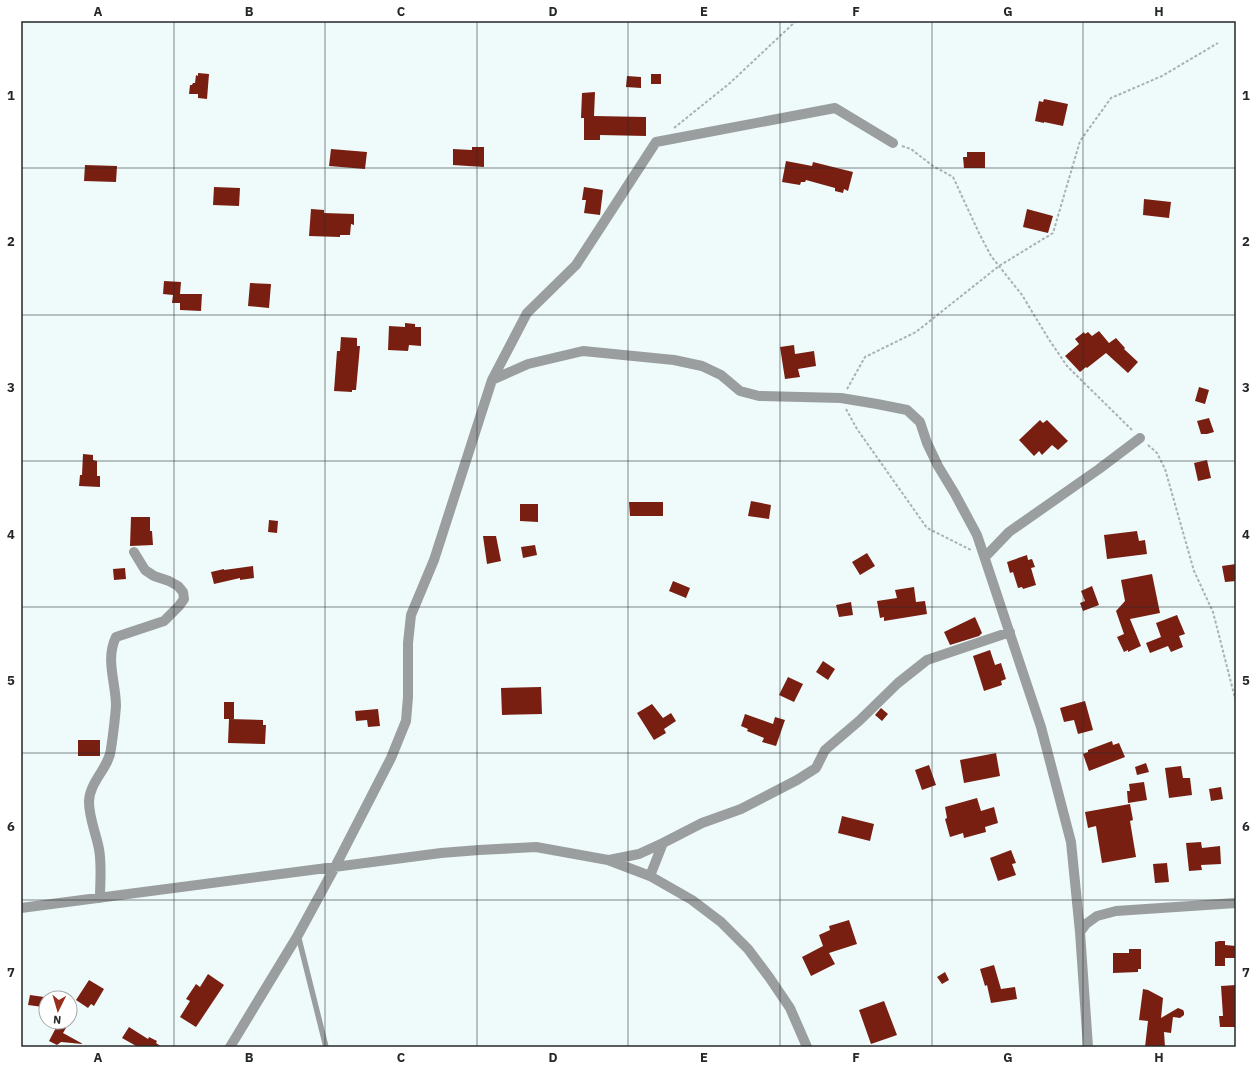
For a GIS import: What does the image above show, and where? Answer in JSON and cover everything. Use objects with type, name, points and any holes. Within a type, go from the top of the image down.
[{"type":"street","points":[[230,1047],[298,935],[335,868],[391,758],[406,720],[408,697],[408,643],[411,615],[434,560],[492,380],[527,313],[576,265],[656,142],[835,108],[894,143]]},
{"type":"street","points":[[492,380],[528,364],[583,351],[674,360],[702,366],[721,375],[740,391],[758,396],[841,398],[906,410],[920,422],[927,443],[938,466],[956,494],[978,535],[1040,728],[1071,842],[1080,932],[1088,1047]]},
{"type":"street","points":[[985,557],[1009,532],[1099,469],[1140,438]]},
{"type":"street","points":[[100,898],[101,873],[99,850],[91,822],[89,799],[93,786],[107,762],[111,751],[116,706],[115,686],[111,669],[112,645],[116,637],[164,621],[184,599],[183,592],[178,586],[154,576],[145,570],[134,552]]},
{"type":"street","points":[[608,860],[639,854],[702,823],[741,809],[797,780],[816,768],[825,750],[859,721],[898,683],[927,660],[1010,632]]},
{"type":"street","points":[[650,876],[663,843]]},
{"type":"street","points":[[21,908],[441,853],[536,847],[608,860],[650,876],[698,904],[722,922],[748,949],[790,1008],[808,1047]]},
{"type":"street","points":[[1080,932],[1086,924],[1097,916],[1116,911],[1236,903]]},
{"type":"lane","points":[[298,935],[326,1047]]},
{"type":"path","points":[[656,142],[730,83],[796,21]]},
{"type":"path","points":[[985,557],[927,528],[857,430],[841,398],[865,357],[916,332],[999,266],[1053,233],[1080,141],[1110,98],[1162,76],[1218,43]]},
{"type":"path","points":[[894,143],[911,149],[933,166],[953,177],[991,256],[1022,295],[1067,366],[1157,453],[1165,469],[1194,571],[1213,612],[1236,702]]},
{"type":"building","points":[[198,73],[209,74],[207,99],[198,98],[198,94],[189,94],[190,85],[195,83],[196,75],[198,76]]},
{"type":"building","points":[[651,74],[661,74],[661,84],[651,84]]},
{"type":"building","points":[[627,76],[641,77],[641,88],[626,87]]},
{"type":"building","points":[[595,92],[594,116],[646,117],[646,136],[600,135],[600,140],[584,140],[584,118],[581,118],[582,93]]},
{"type":"building","points":[[1044,99],[1068,104],[1063,126],[1035,121],[1039,101],[1043,102]]},
{"type":"building","points":[[472,147],[484,147],[484,167],[453,165],[453,149],[472,150]]},
{"type":"building","points":[[331,149],[367,152],[365,169],[329,166]]},
{"type":"building","points":[[967,152],[985,152],[985,168],[964,168],[963,157],[967,157]]},
{"type":"building","points":[[786,161],[812,166],[813,162],[853,172],[848,191],[844,189],[843,193],[835,191],[835,188],[806,180],[805,182],[801,182],[800,185],[782,182]]},
{"type":"building","points":[[85,165],[117,166],[116,182],[84,181]]},
{"type":"building","points":[[214,187],[240,188],[239,206],[213,205]]},
{"type":"building","points":[[584,187],[603,190],[600,215],[584,213],[586,200],[582,200]]},
{"type":"building","points":[[1144,199],[1171,202],[1169,218],[1143,215]]},
{"type":"building","points":[[311,209],[324,210],[324,213],[354,214],[354,225],[351,224],[350,235],[340,235],[340,237],[309,236]]},
{"type":"building","points":[[1027,209],[1053,216],[1048,233],[1023,227]]},
{"type":"building","points":[[164,281],[181,282],[180,294],[202,294],[201,311],[180,310],[180,303],[172,303],[173,295],[163,294]]},
{"type":"building","points":[[250,283],[271,284],[269,308],[248,306]]},
{"type":"building","points":[[405,323],[415,324],[415,327],[421,327],[421,346],[409,345],[408,351],[388,350],[389,326],[405,327]]},
{"type":"building","points":[[1099,331],[1109,343],[1116,338],[1125,348],[1124,349],[1138,362],[1128,373],[1106,353],[1080,372],[1065,356],[1079,344],[1075,339],[1084,332],[1085,334],[1088,332],[1092,336]]},
{"type":"building","points":[[341,337],[357,338],[357,346],[360,346],[356,390],[352,390],[352,392],[334,391],[337,351],[340,351]]},
{"type":"building","points":[[794,345],[795,354],[814,351],[816,366],[798,369],[800,377],[785,379],[780,347]]},
{"type":"building","points":[[1199,387],[1209,390],[1205,404],[1195,401]]},
{"type":"building","points":[[1209,418],[1214,432],[1201,434],[1197,421]]},
{"type":"building","points":[[1040,420],[1043,423],[1047,420],[1068,441],[1058,450],[1052,445],[1042,455],[1039,451],[1034,456],[1019,440]]},
{"type":"building","points":[[83,454],[93,455],[93,460],[97,461],[97,476],[100,476],[100,487],[79,486],[80,475],[82,475]]},
{"type":"building","points":[[1207,460],[1211,478],[1198,481],[1194,463]]},
{"type":"building","points":[[751,501],[771,505],[769,519],[748,516]]},
{"type":"building","points":[[629,502],[663,502],[663,516],[630,516]]},
{"type":"building","points":[[520,504],[538,504],[538,522],[520,521]]},
{"type":"building","points":[[131,517],[150,517],[150,531],[152,531],[153,545],[130,546]]},
{"type":"building","points":[[269,520],[278,521],[277,533],[268,532]]},
{"type":"building","points":[[1137,531],[1139,541],[1145,540],[1147,554],[1107,559],[1104,535]]},
{"type":"building","points":[[483,536],[496,536],[501,561],[487,564]]},
{"type":"building","points":[[535,545],[537,555],[523,558],[521,547]]},
{"type":"building","points":[[867,553],[875,566],[860,575],[852,562]]},
{"type":"building","points":[[1027,555],[1028,560],[1032,559],[1035,567],[1031,568],[1036,585],[1023,589],[1022,587],[1018,588],[1013,572],[1010,573],[1007,562]]},
{"type":"building","points":[[1236,564],[1236,581],[1225,582],[1222,566]]},
{"type":"building","points":[[253,566],[254,578],[240,580],[240,578],[214,584],[211,572]]},
{"type":"building","points":[[125,568],[126,579],[114,580],[113,569]]},
{"type":"building","points":[[1152,574],[1160,613],[1130,619],[1141,646],[1128,652],[1128,650],[1124,652],[1117,637],[1124,634],[1116,611],[1125,601],[1121,580]]},
{"type":"building","points":[[673,581],[690,588],[686,598],[669,591]]},
{"type":"building","points":[[1092,586],[1099,605],[1083,611],[1080,603],[1085,601],[1081,591]]},
{"type":"building","points":[[914,587],[916,602],[925,601],[927,614],[884,621],[884,617],[880,618],[877,601],[897,598],[895,590]]},
{"type":"building","points":[[851,602],[853,615],[839,617],[836,605]]},
{"type":"building","points":[[1177,615],[1185,634],[1179,636],[1183,647],[1171,652],[1168,646],[1150,653],[1146,643],[1161,637],[1156,623]]},
{"type":"building","points":[[975,617],[982,633],[979,636],[950,645],[944,632]]},
{"type":"building","points":[[990,650],[995,665],[1001,663],[1006,679],[1001,681],[1002,685],[984,691],[973,656]]},
{"type":"building","points":[[823,661],[835,669],[828,680],[816,672]]},
{"type":"building","points":[[788,677],[803,684],[794,702],[779,695]]},
{"type":"building","points":[[541,687],[542,714],[502,715],[501,688]]},
{"type":"building","points":[[1085,701],[1093,730],[1078,734],[1074,720],[1064,722],[1060,708]]},
{"type":"building","points":[[224,702],[234,702],[234,719],[224,719]]},
{"type":"building","points":[[652,704],[663,718],[671,713],[676,721],[664,729],[666,733],[654,740],[637,713]]},
{"type":"building","points":[[881,708],[888,714],[882,721],[875,715]]},
{"type":"building","points":[[378,709],[380,726],[368,727],[367,720],[356,721],[355,711]]},
{"type":"building","points":[[745,714],[773,724],[775,717],[785,720],[776,746],[762,742],[764,738],[747,731],[748,729],[741,726]]},
{"type":"building","points":[[229,719],[263,720],[263,725],[266,725],[265,744],[228,743]]},
{"type":"building","points":[[78,740],[100,740],[100,756],[78,756]]},
{"type":"building","points":[[1112,741],[1113,745],[1119,743],[1125,757],[1089,771],[1083,754],[1088,752],[1088,750]]},
{"type":"building","points":[[996,753],[1000,776],[964,783],[960,760]]},
{"type":"building","points":[[1146,763],[1149,772],[1137,775],[1135,767]]},
{"type":"building","points":[[929,765],[936,785],[922,790],[915,770]]},
{"type":"building","points":[[1181,766],[1183,778],[1190,778],[1192,795],[1169,798],[1165,768]]},
{"type":"building","points":[[1144,782],[1147,800],[1128,803],[1127,791],[1130,791],[1129,784]]},
{"type":"building","points":[[1221,787],[1223,799],[1211,801],[1209,789]]},
{"type":"building","points":[[977,798],[981,811],[994,807],[998,823],[985,827],[986,832],[964,838],[963,833],[950,837],[945,819],[947,818],[945,807]]},
{"type":"building","points":[[1130,804],[1133,820],[1130,821],[1136,857],[1102,863],[1096,826],[1088,828],[1085,812]]},
{"type":"building","points":[[842,816],[874,824],[870,841],[838,833]]},
{"type":"building","points":[[1201,842],[1202,848],[1220,846],[1221,864],[1201,865],[1202,870],[1189,871],[1186,843]]},
{"type":"building","points":[[1011,850],[1016,863],[1012,864],[1016,875],[998,881],[990,858]]},
{"type":"building","points":[[1167,863],[1169,882],[1155,883],[1153,864]]},
{"type":"building","points":[[849,920],[857,944],[829,953],[835,964],[811,976],[802,957],[823,946],[819,935],[830,930],[829,926]]},
{"type":"building","points":[[1225,941],[1225,945],[1236,946],[1236,958],[1225,958],[1225,966],[1215,966],[1215,942]]},
{"type":"building","points":[[1129,949],[1141,949],[1141,969],[1138,969],[1138,972],[1113,973],[1113,953],[1129,953]]},
{"type":"building","points":[[994,965],[1001,989],[1015,987],[1017,999],[991,1003],[987,985],[985,986],[980,969]]},
{"type":"building","points":[[945,972],[949,980],[942,984],[937,977]]},
{"type":"building","points":[[208,974],[224,985],[196,1027],[180,1017],[190,1001],[186,999],[196,984],[200,987]]},
{"type":"building","points":[[89,980],[104,989],[94,1006],[91,1004],[88,1008],[78,1001],[78,997]]},
{"type":"building","points":[[1236,985],[1236,1027],[1220,1027],[1219,1016],[1223,1016],[1221,986]]},
{"type":"building","points":[[1143,989],[1163,998],[1161,1018],[1178,1008],[1184,1012],[1184,1015],[1180,1018],[1173,1017],[1171,1033],[1164,1032],[1165,1047],[1145,1047],[1148,1021],[1139,1020]]},
{"type":"building","points":[[30,995],[38,996],[38,1006],[28,1005]]},
{"type":"building","points":[[884,1001],[897,1035],[871,1044],[859,1010]]},
{"type":"building","points":[[129,1027],[148,1039],[149,1037],[157,1041],[156,1043],[162,1047],[138,1047],[122,1038]]},
{"type":"building","points":[[55,1030],[65,1030],[63,1033],[83,1044],[61,1042],[57,1045],[49,1041]]}]
